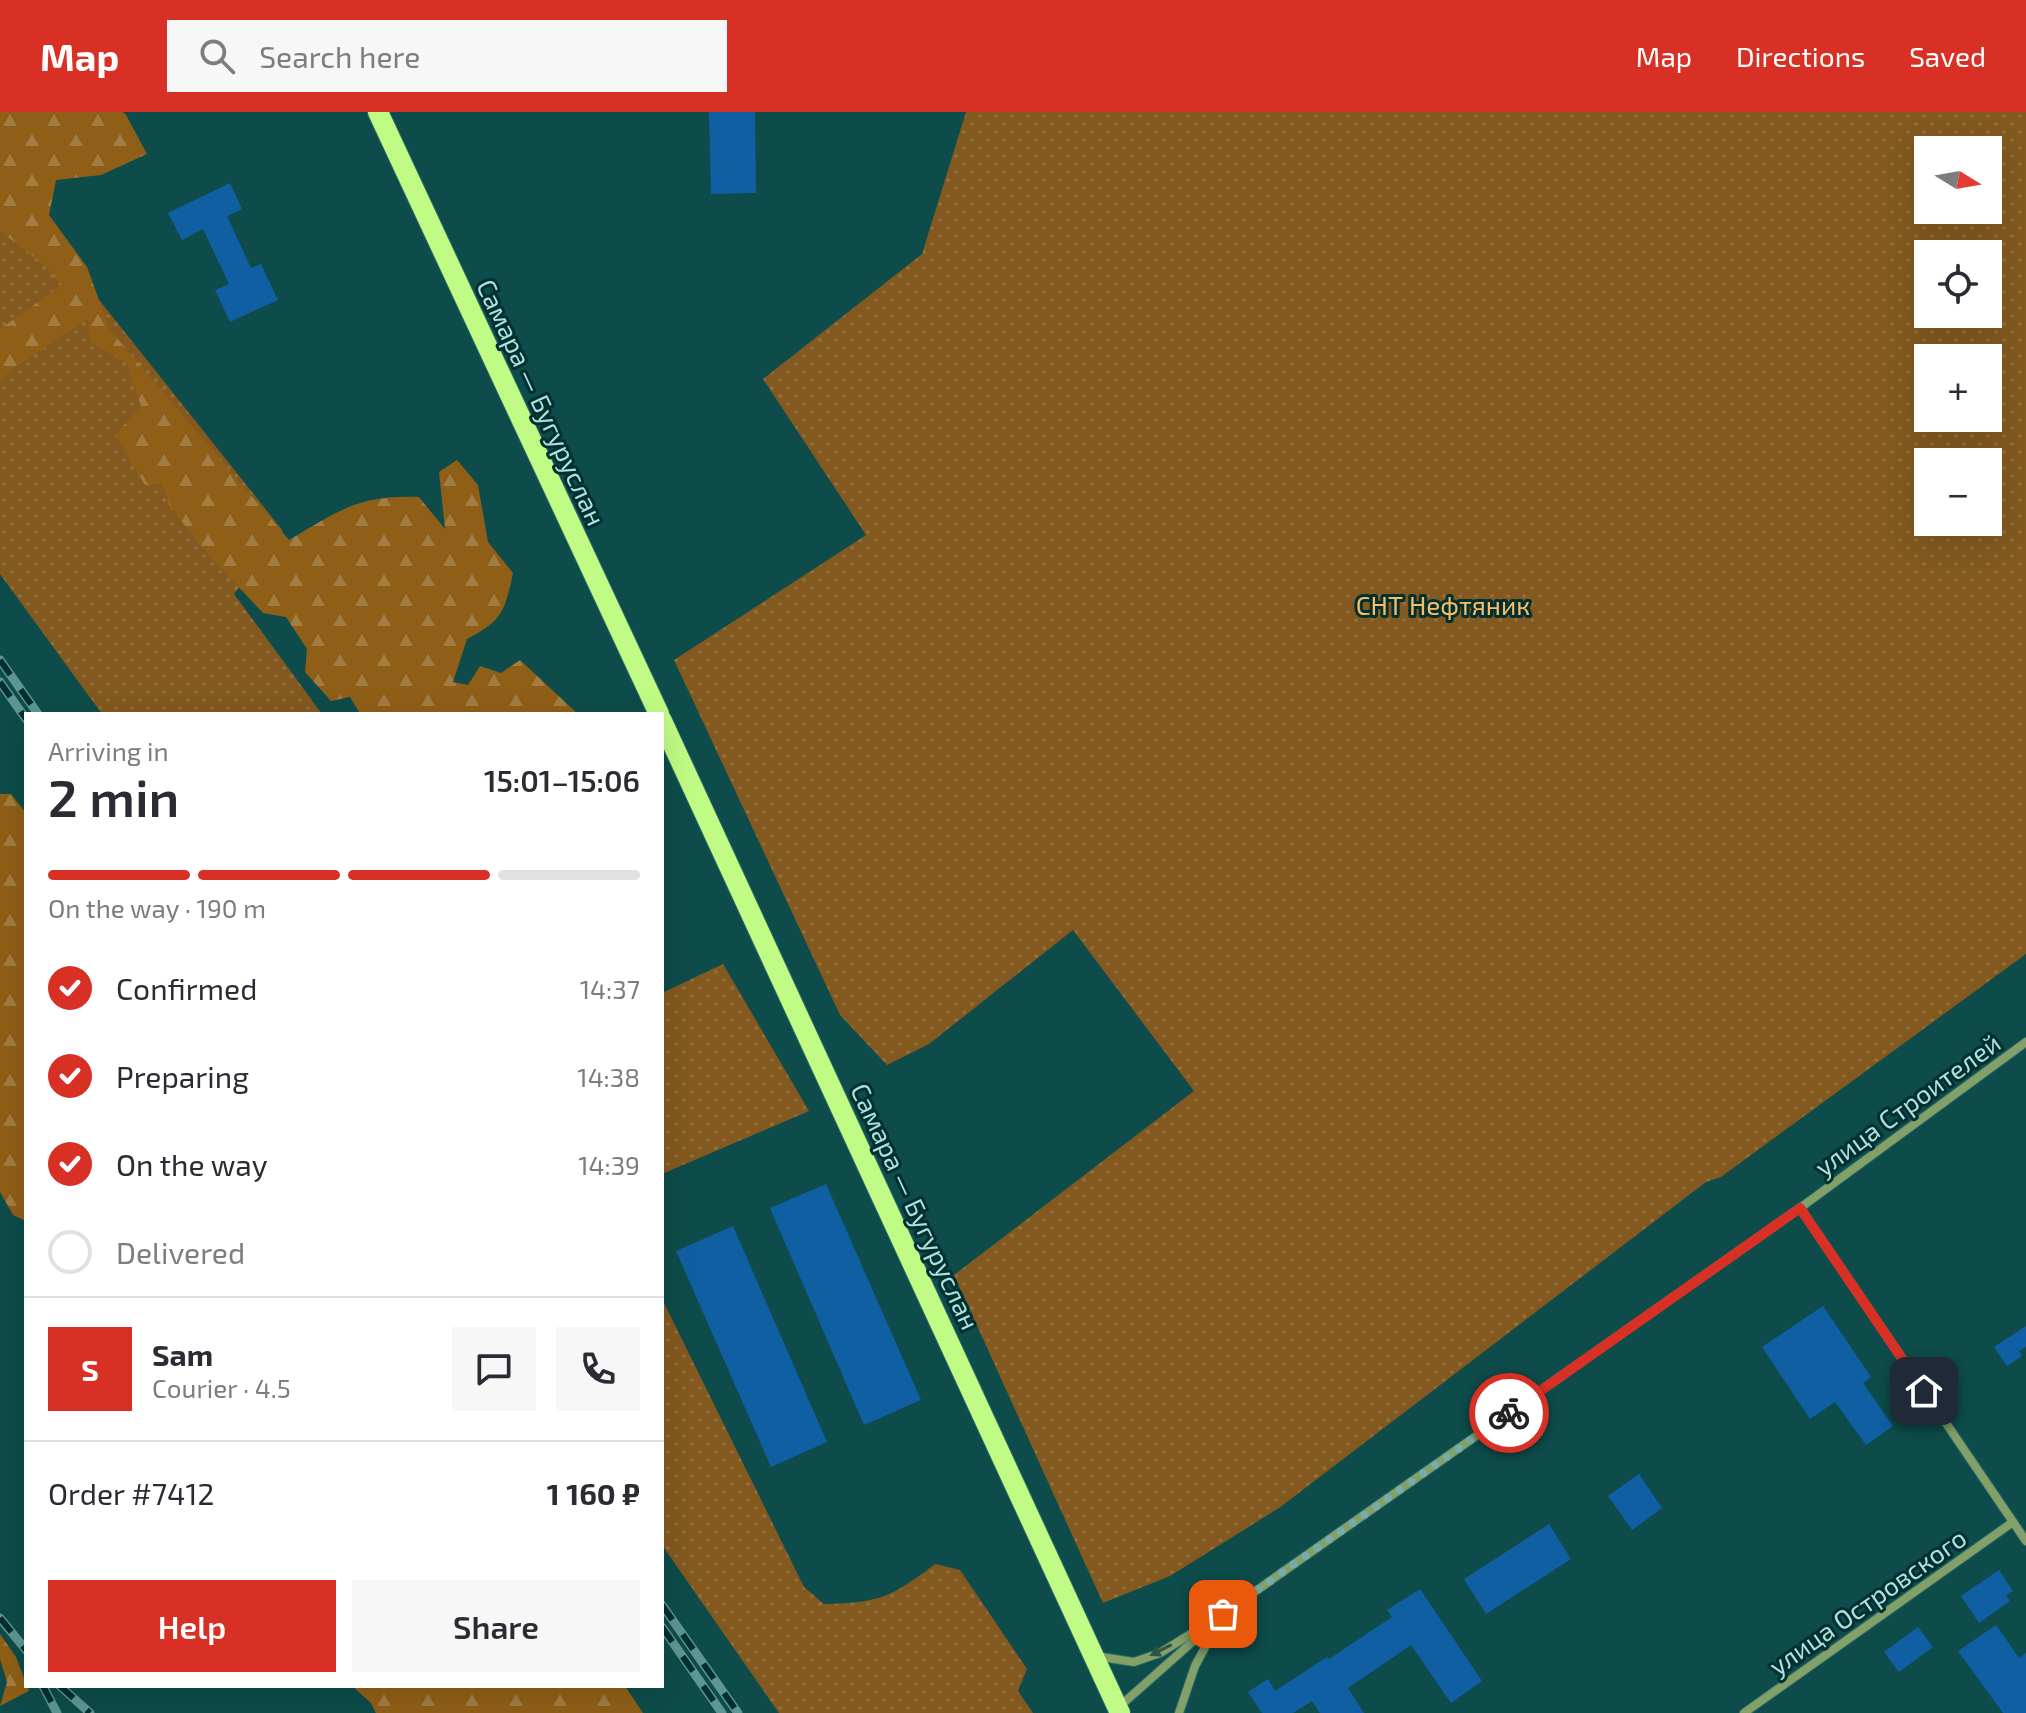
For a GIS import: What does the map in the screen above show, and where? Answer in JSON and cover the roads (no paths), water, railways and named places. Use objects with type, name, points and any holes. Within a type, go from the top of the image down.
[{"type":"main road","name":"Самара — Бугуруслан","points":[[378,112],[658,712]]},
{"type":"main road","name":"Самара — Бугуруслан","points":[[664,725],[1118,1711]]},
{"type":"street","name":"улица Строителей","points":[[1223,1614],[1800,1208],[2026,1042]]},
{"type":"street","points":[[1800,1208],[2026,1541]]},
{"type":"street","name":"улица Островского","points":[[1744,1713],[2013,1522]]},
{"type":"street","points":[[1092,1656],[1134,1662],[1160,1653],[1223,1614]]},
{"type":"street","points":[[1118,1711],[1223,1614]]},
{"type":"street","points":[[1179,1713],[1195,1666],[1223,1614]]},
{"type":"railway","points":[[0,660],[37,712]]},
{"type":"railway","points":[[0,682],[24,716]]},
{"type":"railway","points":[[664,1608],[738,1713]]},
{"type":"railway","points":[[0,1618],[24,1648]]},
{"type":"railway","points":[[664,1630],[722,1713]]},
{"type":"railway","points":[[44,1688],[57,1713]]},
{"type":"railway","points":[[62,1688],[90,1713]]},
{"type":"park label","name":"СНТ Нефтяник","points":[[1443,604]]}]
